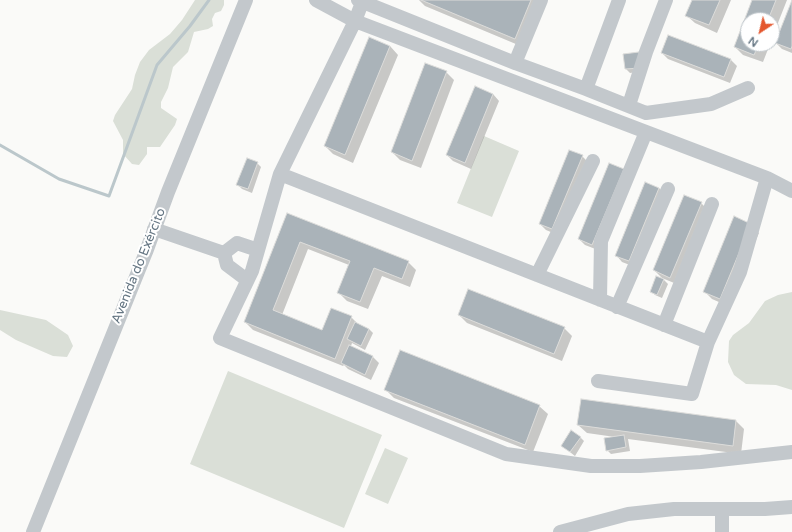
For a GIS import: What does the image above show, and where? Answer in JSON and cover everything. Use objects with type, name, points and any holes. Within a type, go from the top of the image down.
[{"type":"street","name":"Avenida do Exército","points":[[33,532],[246,0]]},
{"type":"street","points":[[316,0],[355,21],[767,178],[792,190]]},
{"type":"street","points":[[515,64],[541,0]]},
{"type":"street","points":[[586,89],[619,0]]},
{"type":"street","points":[[629,105],[646,52],[666,0]]},
{"type":"street","points":[[748,88],[711,104],[646,113],[629,105],[515,64],[362,1],[355,21],[280,174],[258,250],[247,280],[220,338],[506,454],[591,466],[633,466],[701,462],[792,452]]},
{"type":"street","points":[[600,300],[601,241],[646,132]]},
{"type":"street","points":[[537,275],[593,161]]},
{"type":"street","points":[[280,174],[708,342]]},
{"type":"street","points":[[598,381],[692,394],[708,342],[740,272],[767,178]]},
{"type":"street","points":[[617,307],[668,189]]},
{"type":"street","points":[[664,325],[712,204]]},
{"type":"street","points":[[154,229],[224,253]]},
{"type":"street","points":[[224,253],[237,243],[258,250]]},
{"type":"street","points":[[224,253],[227,265],[247,280]]},
{"type":"street","points":[[560,532],[628,514],[674,509],[765,509],[792,507]]},
{"type":"street","points":[[722,509],[722,532]]},
{"type":"street","points":[[40,514],[40,532]]},
{"type":"shaded area","points":[[195,0],[224,0],[224,5],[221,11],[215,13],[212,19],[213,26],[208,29],[194,32],[188,52],[173,67],[168,88],[161,102],[161,108],[177,119],[175,125],[160,147],[147,147],[147,154],[139,165],[132,164],[123,154],[123,140],[113,121],[115,115],[132,89],[140,62],[149,50],[170,34],[182,20]]},
{"type":"shaded area","points":[[484,136],[519,151],[492,217],[457,203]]},
{"type":"shaded area","points":[[792,292],[792,390],[776,385],[746,384],[734,375],[728,362],[729,341],[733,335],[749,323],[765,301],[778,295]]},
{"type":"shaded area","points":[[0,310],[46,320],[68,335],[73,346],[67,357],[53,356],[16,340],[0,330]]},
{"type":"shaded area","points":[[228,371],[382,435],[344,528],[190,464]]},
{"type":"shaded area","points":[[385,448],[408,458],[388,504],[365,494]]},
{"type":"building","points":[[421,0],[531,0],[515,39]]},
{"type":"building","points":[[692,0],[720,0],[709,25],[685,16]]},
{"type":"building","points":[[752,0],[776,0],[771,12],[747,12]]},
{"type":"building","points":[[792,0],[791,49],[780,45],[780,30]]},
{"type":"building","points":[[740,31],[740,49],[734,47]]},
{"type":"building","points":[[668,35],[731,59],[724,77],[661,53]]},
{"type":"building","points":[[369,37],[390,46],[345,155],[324,146]]},
{"type":"building","points":[[639,52],[641,68],[625,69],[623,54]]},
{"type":"building","points":[[746,52],[755,52],[754,55]]},
{"type":"building","points":[[425,63],[447,71],[412,161],[391,152]]},
{"type":"building","points":[[475,86],[493,94],[465,163],[446,155]]},
{"type":"building","points":[[569,150],[583,155],[552,229],[539,224]]},
{"type":"building","points":[[247,158],[258,162],[248,189],[236,185]]},
{"type":"building","points":[[609,163],[624,169],[592,245],[578,239]]},
{"type":"building","points":[[645,182],[659,188],[629,261],[615,256]]},
{"type":"building","points":[[684,195],[702,202],[670,278],[653,270]]},
{"type":"building","points":[[287,213],[409,261],[402,279],[374,268],[360,302],[337,293],[350,261],[300,242],[273,310],[322,330],[331,308],[352,316],[335,359],[244,322]]},
{"type":"building","points":[[734,216],[751,224],[720,299],[703,292]]},
{"type":"building","points":[[656,276],[664,279],[657,295],[650,292]]},
{"type":"building","points":[[468,289],[565,327],[554,354],[458,315]]},
{"type":"building","points":[[355,322],[369,329],[361,346],[347,339]]},
{"type":"building","points":[[349,345],[373,356],[365,375],[341,363]]},
{"type":"building","points":[[400,350],[540,405],[525,445],[384,390]]},
{"type":"building","points":[[581,399],[736,420],[733,446],[577,425]]},
{"type":"building","points":[[571,430],[581,437],[570,452],[561,446]]},
{"type":"building","points":[[624,435],[626,447],[606,451],[604,438]]},
{"type":"waterway","points":[[0,145],[59,179],[109,196],[157,65],[190,26],[209,0]]}]
